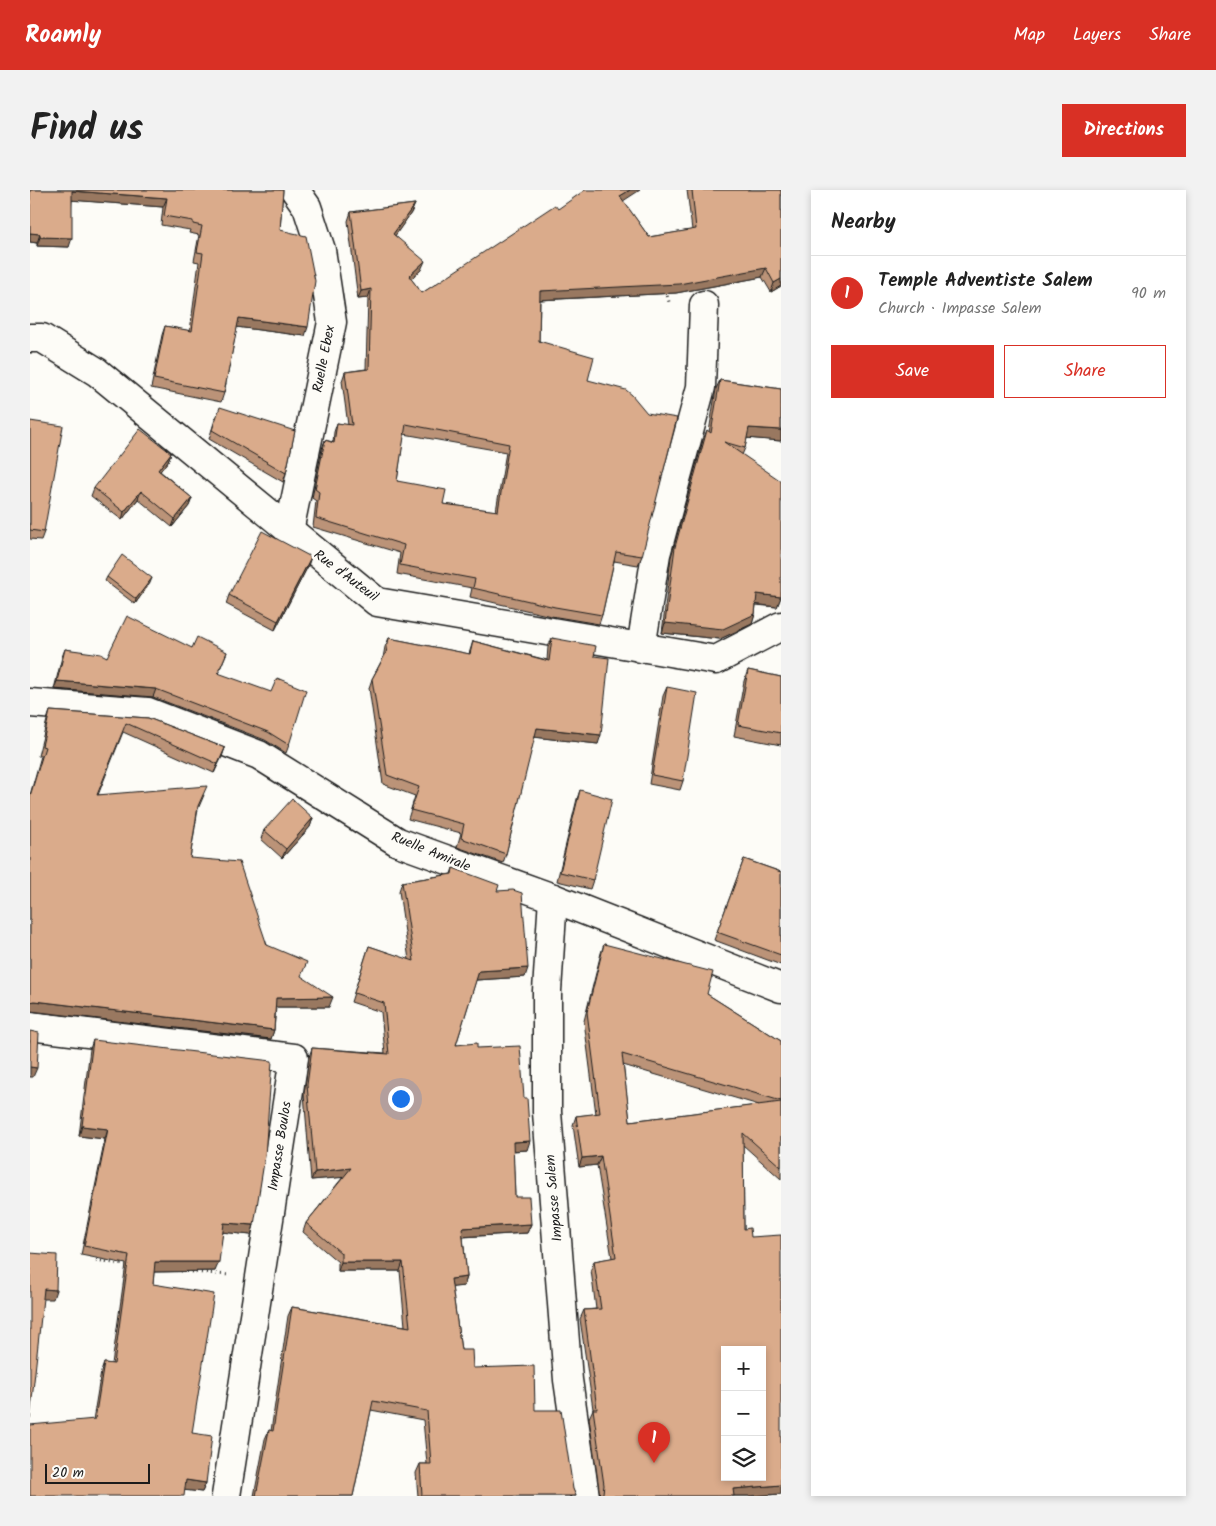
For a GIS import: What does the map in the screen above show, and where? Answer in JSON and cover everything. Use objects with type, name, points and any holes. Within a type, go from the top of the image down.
[{"type":"street","name":"Ruelle Ebex","points":[[288,532],[332,322],[321,250],[307,207],[294,190]]},
{"type":"street","points":[[641,648],[656,554],[677,484],[701,387],[704,305]]},
{"type":"street","name":"Rue d'Auteuil","points":[[30,338],[42,338],[97,372],[288,532],[377,602],[716,660],[781,626]]},
{"type":"street","name":"Ruelle Amirale","points":[[30,703],[148,712],[259,755],[398,842],[553,898],[781,988]]},
{"type":"street","name":"Impasse Salem","points":[[553,898],[547,991],[547,1112],[568,1380],[584,1496]]},
{"type":"street","name":"Impasse Boulos","points":[[30,1026],[294,1058],[226,1496]]},
{"type":"path","points":[[665,285],[669,302],[704,305]]},
{"type":"path","points":[[96,1260],[132,1266]]},
{"type":"path","points":[[178,1271],[215,1275],[260,1275]]},
{"type":"building","points":[[30,190],[283,190],[280,230],[306,236],[315,281],[308,327],[239,318],[224,393],[154,379],[165,326],[192,331],[203,253],[197,252],[202,226],[193,224],[193,221],[164,216],[167,198],[72,191],[72,238],[40,237],[40,234],[30,233]]},
{"type":"building","points":[[585,190],[630,190],[620,196],[649,237],[696,229],[692,190],[781,190],[781,279],[774,283],[766,268],[679,284],[540,291],[539,341],[594,357],[588,380],[626,390],[647,413],[677,418],[642,556],[616,552],[602,615],[555,607],[473,588],[475,579],[400,565],[404,545],[316,518],[319,492],[315,489],[325,440],[334,443],[337,423],[352,425],[345,372],[369,369],[371,289],[361,291],[351,212],[415,204],[393,234],[425,261],[409,276],[422,293],[555,205],[558,209]],"holes":[[[406,424],[509,444],[498,511],[443,504],[446,490],[397,481]]]},
{"type":"building","points":[[720,380],[781,389],[781,430],[749,428],[745,448],[724,442],[781,481],[781,597],[757,594],[755,614],[723,629],[665,623],[675,547],[707,430],[711,433]]},
{"type":"building","points":[[220,407],[295,431],[286,473],[212,430]]},
{"type":"building","points":[[30,421],[63,426],[44,532],[30,530]]},
{"type":"building","points":[[140,429],[171,453],[158,470],[192,498],[175,519],[141,491],[124,512],[94,488]]},
{"type":"building","points":[[262,531],[311,557],[278,621],[229,595]]},
{"type":"building","points":[[122,555],[152,578],[136,599],[107,577]]},
{"type":"building","points":[[127,616],[192,648],[197,637],[227,652],[218,673],[271,692],[277,678],[306,690],[289,745],[268,732],[156,689],[57,681],[65,649],[101,654],[107,657]]},
{"type":"building","points":[[389,638],[470,654],[473,641],[549,661],[552,638],[596,646],[594,656],[609,658],[601,735],[537,728],[506,854],[461,838],[464,824],[411,810],[419,787],[387,775],[372,679],[386,653]]},
{"type":"building","points":[[748,670],[781,677],[781,733],[738,725]]},
{"type":"building","points":[[667,687],[697,693],[683,781],[652,775]]},
{"type":"building","points":[[50,711],[148,718],[225,748],[218,764],[126,723],[97,795],[207,786],[198,806],[190,858],[239,862],[267,945],[307,962],[301,976],[333,997],[276,998],[274,1030],[35,1001],[30,1002],[30,796],[45,747],[42,746]]},
{"type":"building","points":[[580,790],[612,799],[593,880],[560,872]]},
{"type":"building","points":[[292,799],[313,818],[286,849],[264,830]]},
{"type":"building","points":[[744,859],[781,872],[781,955],[717,932]]},
{"type":"building","points":[[453,868],[499,885],[497,891],[513,890],[522,893],[528,968],[479,971],[456,1045],[477,1043],[477,1048],[520,1046],[524,1098],[527,1098],[530,1141],[513,1142],[515,1197],[529,1197],[531,1224],[462,1228],[467,1277],[451,1279],[461,1350],[472,1350],[473,1368],[534,1366],[535,1410],[561,1410],[573,1489],[576,1496],[422,1496],[420,1464],[431,1464],[427,1411],[373,1401],[353,1496],[256,1496],[269,1430],[273,1431],[292,1307],[410,1327],[403,1262],[341,1262],[341,1253],[306,1223],[351,1168],[315,1172],[307,1085],[312,1048],[389,1054],[384,1003],[354,993],[369,946],[414,961],[402,882],[452,874]]},
{"type":"building","points":[[604,944],[713,972],[707,994],[781,1041],[781,1101],[622,1054],[630,1121],[781,1102],[781,1167],[743,1133],[744,1229],[750,1228],[751,1237],[781,1235],[781,1485],[733,1489],[734,1496],[600,1496],[603,1493],[604,1485],[593,1409],[597,1409],[584,1310],[601,1309],[594,1261],[616,1257],[601,1156],[582,1158],[576,1116],[600,1113],[587,1012]]},
{"type":"building","points":[[30,1031],[39,1033],[37,1068],[30,1067]]},
{"type":"building","points":[[93,1040],[272,1061],[265,1156],[254,1225],[224,1223],[219,1262],[155,1262],[153,1284],[214,1294],[192,1433],[212,1436],[206,1483],[186,1480],[184,1496],[30,1496],[30,1425],[95,1419],[104,1363],[114,1364],[129,1255],[84,1246],[108,1129],[82,1126]]},
{"type":"building","points":[[30,1253],[57,1255],[56,1290],[44,1289],[30,1418]]},
{"type":"place","name":"Temple Adventiste Salem","points":[[654,1463]]}]
